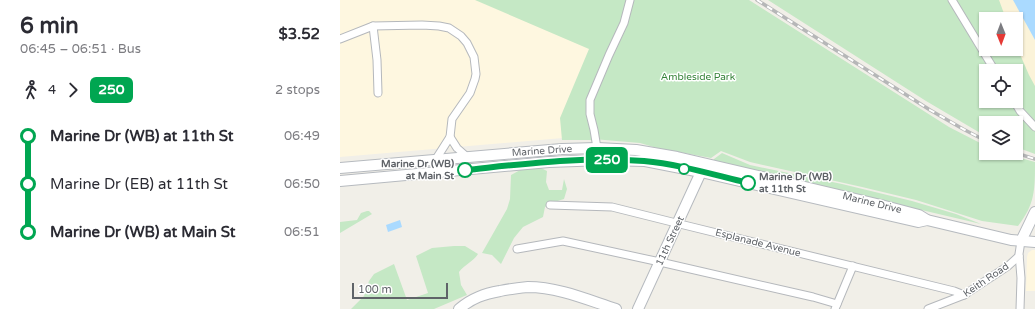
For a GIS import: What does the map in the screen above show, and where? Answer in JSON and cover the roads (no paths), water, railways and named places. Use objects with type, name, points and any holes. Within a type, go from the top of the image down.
[{"type":"main road","name":"Marine Drive","points":[[340,168],[466,156],[562,149],[597,148],[636,150],[710,164],[881,205],[919,215],[927,220],[1022,241],[1035,242]]},
{"type":"main road","points":[[588,160],[597,148]]},
{"type":"main road","name":"Marine Drive","points":[[340,181],[534,163],[588,160],[645,161],[701,172],[918,222],[927,220]]},
{"type":"main road","name":"11th Street","points":[[638,309],[701,172]]},
{"type":"main road","points":[[1022,241],[1035,212]]},
{"type":"main road","points":[[459,309],[478,296],[528,287],[557,291],[616,309]]},
{"type":"street","points":[[597,148],[590,114],[590,100],[624,23],[630,0]]},
{"type":"street","points":[[952,0],[991,64]]},
{"type":"street","points":[[340,39],[373,26],[439,26],[449,28],[457,33],[467,43],[474,57],[476,74],[470,93],[452,119],[450,138],[436,159]]},
{"type":"street","points":[[373,26],[377,60],[378,94]]},
{"type":"street","points":[[1018,108],[1035,128]]},
{"type":"street","points":[[450,138],[457,148],[466,156]]},
{"type":"street","name":"Esplanade Avenue","points":[[550,205],[612,206],[678,224],[954,291],[964,295]]},
{"type":"street","points":[[517,248],[563,241],[813,297],[836,307],[853,266]]},
{"type":"street","points":[[1020,309],[1019,256],[1022,241]]},
{"type":"street","name":"Keith Road","points":[[928,309],[940,306],[964,295],[1008,266],[1019,256]]},
{"type":"water","points":[[1013,0],[1035,0],[1035,40],[1023,18],[1023,12],[1020,12]]},
{"type":"water","points":[[400,220],[402,227],[388,232],[386,225]]},
{"type":"railway","points":[[757,0],[930,110],[979,137]]},
{"type":"railway","points":[[1023,155],[1035,159]]},
{"type":"place","name":"Marine Dr (WB) at Main St","points":[[465,170]]},
{"type":"place","name":"Marine Dr (WB) at 11th St","points":[[748,183]]},
{"type":"park label","name":"Ambleside Park","points":[[698,77]]}]
